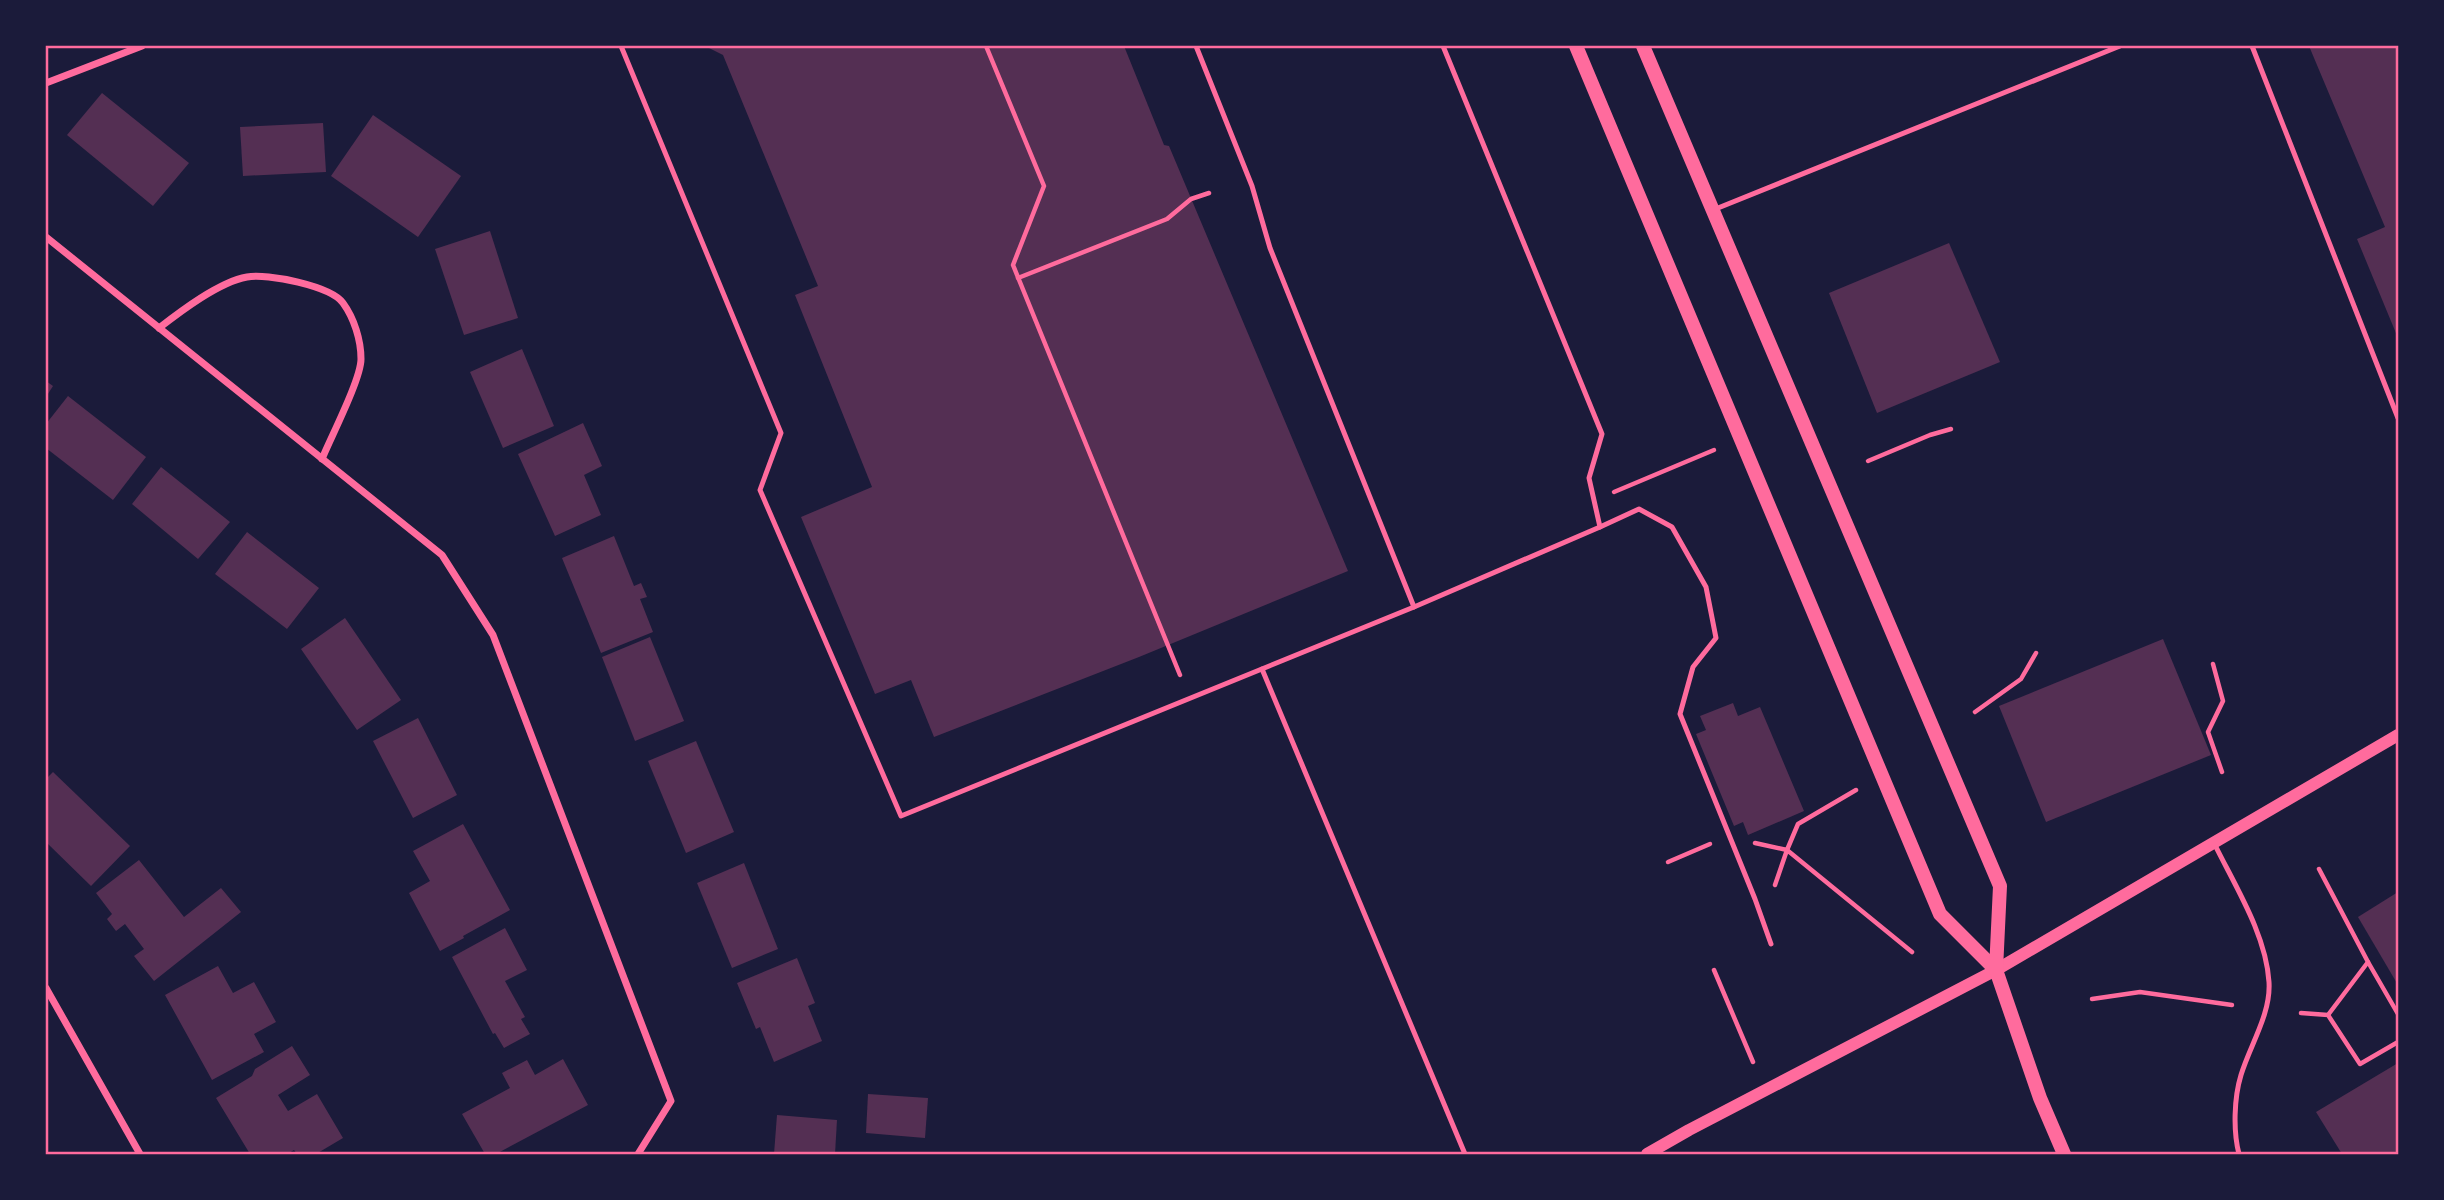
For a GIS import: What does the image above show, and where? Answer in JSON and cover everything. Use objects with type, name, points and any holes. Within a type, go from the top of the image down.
[{"type":"main road","points":[[1576,46],[1940,914],[1996,970]]},
{"type":"main road","points":[[1643,46],[2000,886],[1996,970],[2040,1098],[2064,1154]]},
{"type":"street","points":[[46,83],[142,46]]},
{"type":"street","points":[[46,237],[442,555],[493,635],[671,1101],[638,1154]]},
{"type":"street","points":[[159,328],[189,305],[247,277],[281,277],[310,285],[342,300],[357,331],[361,361],[322,459]]},
{"type":"street","points":[[1647,1154],[1996,970],[2399,735]]},
{"type":"street","points":[[46,988],[140,1154]]},
{"type":"lane","points":[[621,46],[781,433],[760,491],[901,816],[1414,607],[1639,509],[1672,527],[1706,587],[1716,638],[1693,667],[1680,715],[1771,944]]},
{"type":"lane","points":[[1196,46],[1252,186],[1270,248],[1414,607]]},
{"type":"lane","points":[[1443,46],[1602,434],[1588,478],[1600,527]]},
{"type":"lane","points":[[1713,210],[2120,46]]},
{"type":"lane","points":[[2252,46],[2399,418]]},
{"type":"lane","points":[[1262,669],[1465,1154]]},
{"type":"lane","points":[[2214,843],[2259,938],[2269,984],[2258,1031],[2240,1076],[2236,1116],[2239,1154]]},
{"type":"path","points":[[986,46],[1044,186],[1013,265],[1180,675]]},
{"type":"path","points":[[1018,278],[1167,219],[1191,199],[1209,193]]},
{"type":"path","points":[[1868,461],[1951,429]]},
{"type":"path","points":[[1593,501],[1714,450]]},
{"type":"path","points":[[1975,712],[2021,680],[2036,653]]},
{"type":"path","points":[[2213,664],[2223,701],[2208,732],[2222,772]]},
{"type":"path","points":[[1755,899],[1774,888],[1798,824],[1856,790]]},
{"type":"path","points":[[1668,862],[1737,833],[1748,842],[1787,850],[1912,952]]},
{"type":"path","points":[[2319,869],[2399,1014]]},
{"type":"path","points":[[2328,1015],[2368,962]]},
{"type":"path","points":[[1714,970],[1753,1062]]},
{"type":"path","points":[[2092,999],[2140,992],[2232,1005]]},
{"type":"path","points":[[2301,1013],[2328,1015]]},
{"type":"path","points":[[2328,1015],[2360,1064],[2399,1042]]},
{"type":"building","points":[[705,46],[1124,46],[1164,145],[1169,146],[1348,571],[934,737],[911,680],[875,694],[801,517],[872,487],[795,295],[818,286],[723,55]]},
{"type":"building","points":[[2309,46],[2398,46],[2398,338],[2357,239],[2385,227]]},
{"type":"building","points":[[102,93],[189,163],[153,206],[67,135]]},
{"type":"building","points":[[373,115],[461,176],[418,237],[331,176]]},
{"type":"building","points":[[323,123],[326,172],[243,176],[240,127]]},
{"type":"building","points":[[490,231],[518,318],[464,335],[435,249]]},
{"type":"building","points":[[1949,243],[2000,362],[1877,413],[1829,293]]},
{"type":"building","points":[[522,349],[554,426],[503,448],[470,372]]},
{"type":"building","points":[[46,381],[53,386],[46,397]]},
{"type":"building","points":[[68,396],[146,457],[113,500],[46,448],[46,424]]},
{"type":"building","points":[[583,423],[602,466],[584,475],[601,515],[555,536],[518,454]]},
{"type":"building","points":[[161,467],[230,522],[198,559],[132,504]]},
{"type":"building","points":[[247,532],[319,588],[287,629],[215,574]]},
{"type":"building","points":[[614,536],[634,586],[641,583],[647,597],[640,599],[653,632],[601,653],[562,558]]},
{"type":"building","points":[[345,618],[401,700],[357,730],[301,649]]},
{"type":"building","points":[[650,637],[684,721],[635,741],[602,657]]},
{"type":"building","points":[[2163,639],[2211,755],[2046,822],[1999,706]]},
{"type":"building","points":[[1733,703],[1738,716],[1760,707],[1804,811],[1748,835],[1743,822],[1734,826],[1696,734],[1706,730],[1700,716]]},
{"type":"building","points":[[418,718],[457,795],[413,818],[373,741]]},
{"type":"building","points":[[696,741],[734,832],[686,853],[648,761]]},
{"type":"building","points":[[53,772],[130,846],[91,886],[46,842],[46,779]]},
{"type":"building","points":[[463,824],[510,910],[440,951],[409,893],[430,881],[413,851]]},
{"type":"building","points":[[139,860],[184,917],[221,888],[241,912],[154,981],[134,956],[144,949],[125,924],[116,931],[107,919],[112,914],[96,893]]},
{"type":"building","points":[[744,863],[778,949],[732,968],[697,883]]},
{"type":"building","points":[[2398,892],[2398,985],[2358,917]]},
{"type":"building","points":[[505,928],[527,970],[505,981],[525,1017],[521,1019],[530,1034],[504,1048],[495,1033],[493,1034],[452,957]]},
{"type":"building","points":[[797,958],[815,1003],[808,1006],[822,1041],[774,1062],[760,1027],[756,1029],[737,983]]},
{"type":"building","points":[[218,966],[233,993],[254,982],[276,1022],[254,1034],[264,1052],[212,1080],[165,995]]},
{"type":"building","points":[[292,1046],[310,1075],[278,1095],[288,1111],[317,1094],[343,1138],[316,1154],[297,1154],[294,1150],[287,1154],[250,1154],[216,1098],[252,1076],[255,1069]]},
{"type":"building","points":[[563,1059],[588,1105],[496,1154],[485,1154],[462,1114],[510,1088],[502,1073],[527,1060],[535,1075]]},
{"type":"building","points":[[2398,1063],[2398,1154],[2342,1154],[2316,1112]]},
{"type":"building","points":[[868,1094],[928,1098],[925,1138],[866,1133]]},
{"type":"building","points":[[777,1115],[837,1120],[835,1154],[774,1154]]}]
